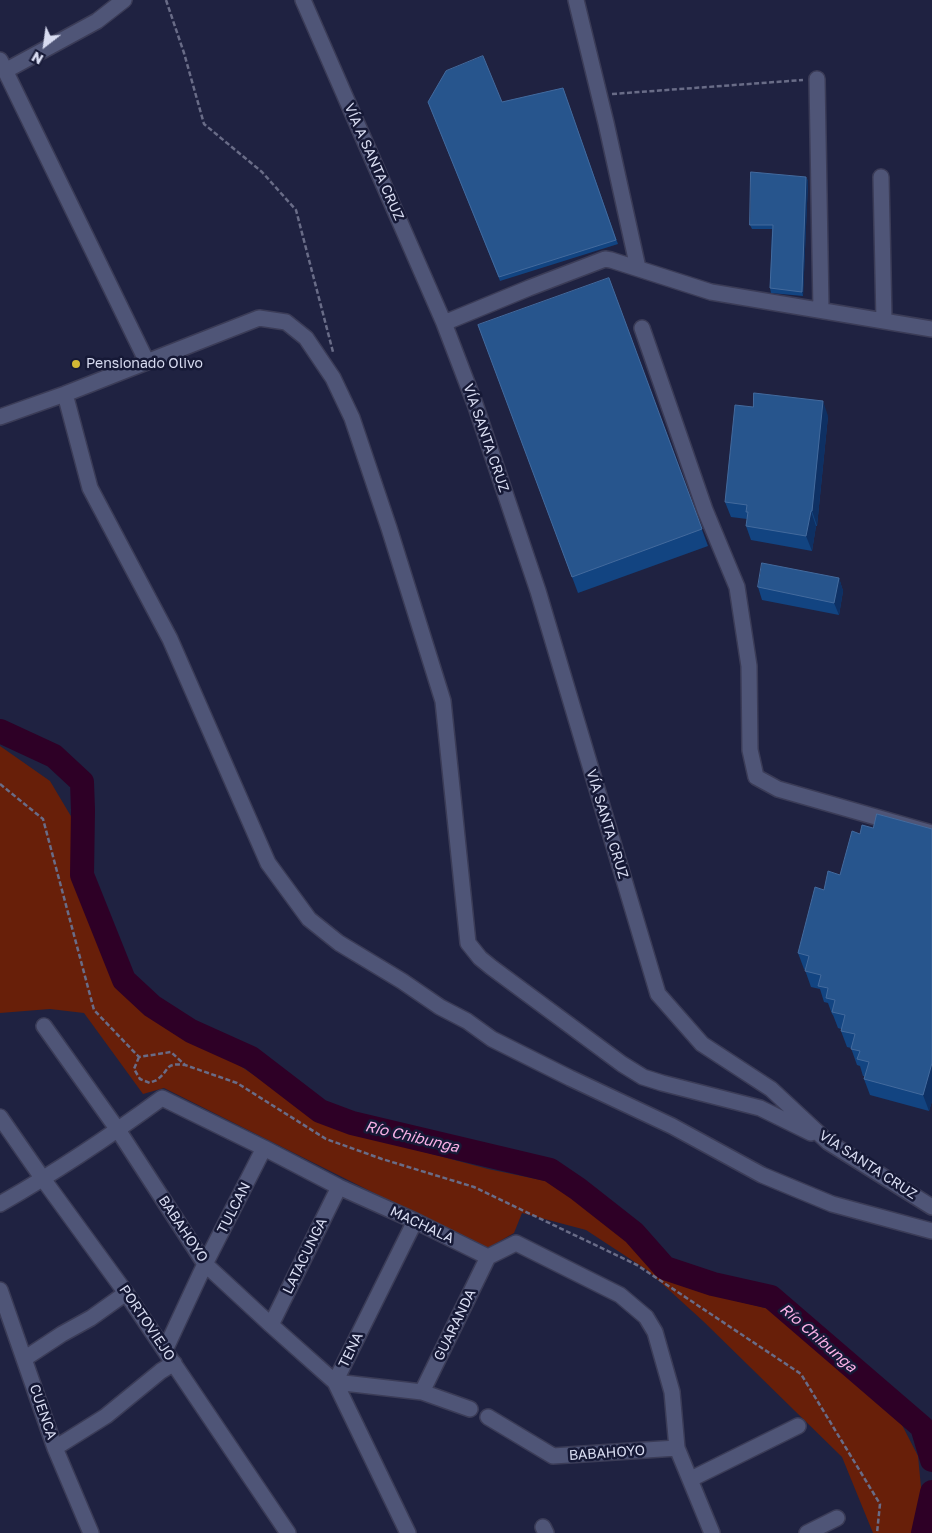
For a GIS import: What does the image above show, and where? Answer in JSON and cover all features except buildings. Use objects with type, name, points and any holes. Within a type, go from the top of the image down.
[{"type":"street","points":[[124,0],[97,20],[3,66],[147,362]]},
{"type":"street","name":"VÍA A SANTA CRUZ","points":[[303,0],[444,323]]},
{"type":"street","points":[[576,0],[600,95],[638,268]]},
{"type":"street","points":[[818,79],[821,310]]},
{"type":"street","points":[[881,177],[884,321]]},
{"type":"street","points":[[444,323],[529,288],[605,260],[611,260],[711,292],[932,329]]},
{"type":"street","points":[[0,418],[259,318],[286,322],[306,338],[333,378],[352,418],[389,528],[442,701],[468,944],[491,968],[622,1064],[643,1076],[682,1089],[760,1108],[828,1142]]},
{"type":"street","name":"VÍA SANTA CRUZ","points":[[444,323],[475,404],[538,591],[658,994],[702,1044],[771,1089],[828,1142],[932,1207]]},
{"type":"street","points":[[642,328],[705,510],[737,587],[749,666],[750,750],[756,777],[778,789],[932,833]]},
{"type":"street","points":[[65,394],[90,488],[170,639],[268,863],[309,919],[338,943],[440,1007],[467,1021],[492,1039],[672,1126],[762,1176],[832,1204],[932,1231]]},
{"type":"street","name":"BABAHOYO","points":[[44,1026],[118,1130],[206,1264],[335,1382]]},
{"type":"street","name":"MACHALA","points":[[0,1204],[43,1180],[162,1098],[339,1187],[415,1221],[488,1257]]},
{"type":"street","name":"PORTOVIEJO","points":[[0,1117],[43,1180],[126,1292],[288,1533]]},
{"type":"street","name":"TULCAN","points":[[55,1448],[106,1416],[161,1371],[169,1356],[206,1264],[264,1148]]},
{"type":"street","name":"LATACUNGA","points":[[271,1325],[339,1187]]},
{"type":"street","name":"TENA","points":[[408,1533],[335,1382],[415,1221]]},
{"type":"street","points":[[488,1257],[516,1243],[620,1295],[646,1317],[655,1332],[672,1392],[677,1448],[712,1533]]},
{"type":"street","name":"GUARANDA","points":[[422,1392],[488,1257]]},
{"type":"street","name":"CUENCA","points":[[0,1290],[55,1448],[91,1533]]},
{"type":"street","points":[[24,1359],[91,1318],[126,1292]]},
{"type":"street","points":[[335,1382],[422,1392],[470,1409]]},
{"type":"street","name":"BABAHOYO","points":[[488,1417],[553,1456],[677,1448]]},
{"type":"street","points":[[691,1479],[798,1426]]},
{"type":"street","points":[[807,1533],[837,1518]]},
{"type":"path","points":[[166,0],[184,53],[204,124],[262,172],[296,210],[312,265],[334,356]]},
{"type":"path","points":[[600,95],[818,79]]},
{"type":"path","points":[[0,784],[43,819],[94,1010],[139,1057]]},
{"type":"path","points":[[139,1057],[171,1052],[185,1065]]},
{"type":"path","points":[[139,1057],[134,1069],[140,1079],[150,1083],[159,1078],[168,1067],[178,1064],[237,1084],[326,1139],[382,1159],[474,1187],[637,1265],[801,1374],[880,1504],[878,1533]]},
{"type":"shaded area","points":[[0,746],[50,781],[75,823],[84,895],[100,951],[125,993],[173,1033],[231,1060],[303,1107],[357,1134],[488,1169],[560,1184],[690,1284],[725,1298],[773,1310],[840,1367],[902,1425],[918,1456],[923,1508],[918,1533],[873,1533],[842,1457],[703,1321],[647,1270],[586,1230],[522,1213],[514,1233],[486,1249],[164,1088],[143,1094],[84,1013],[50,1009],[0,1013]]},
{"type":"waterway","name":"Río Chibunga","points":[[0,731],[54,756],[82,782],[82,875],[124,980],[152,1006],[191,1031],[251,1058],[320,1111],[352,1123],[550,1170],[578,1189],[634,1233],[665,1268],[713,1284],[771,1297],[922,1427],[932,1460]]},
{"type":"waterway","name":"Río Chibunga","points":[[923,1533],[932,1492]]},
{"type":"place","name":"Pensionado Olivo","points":[[76,364]]}]
